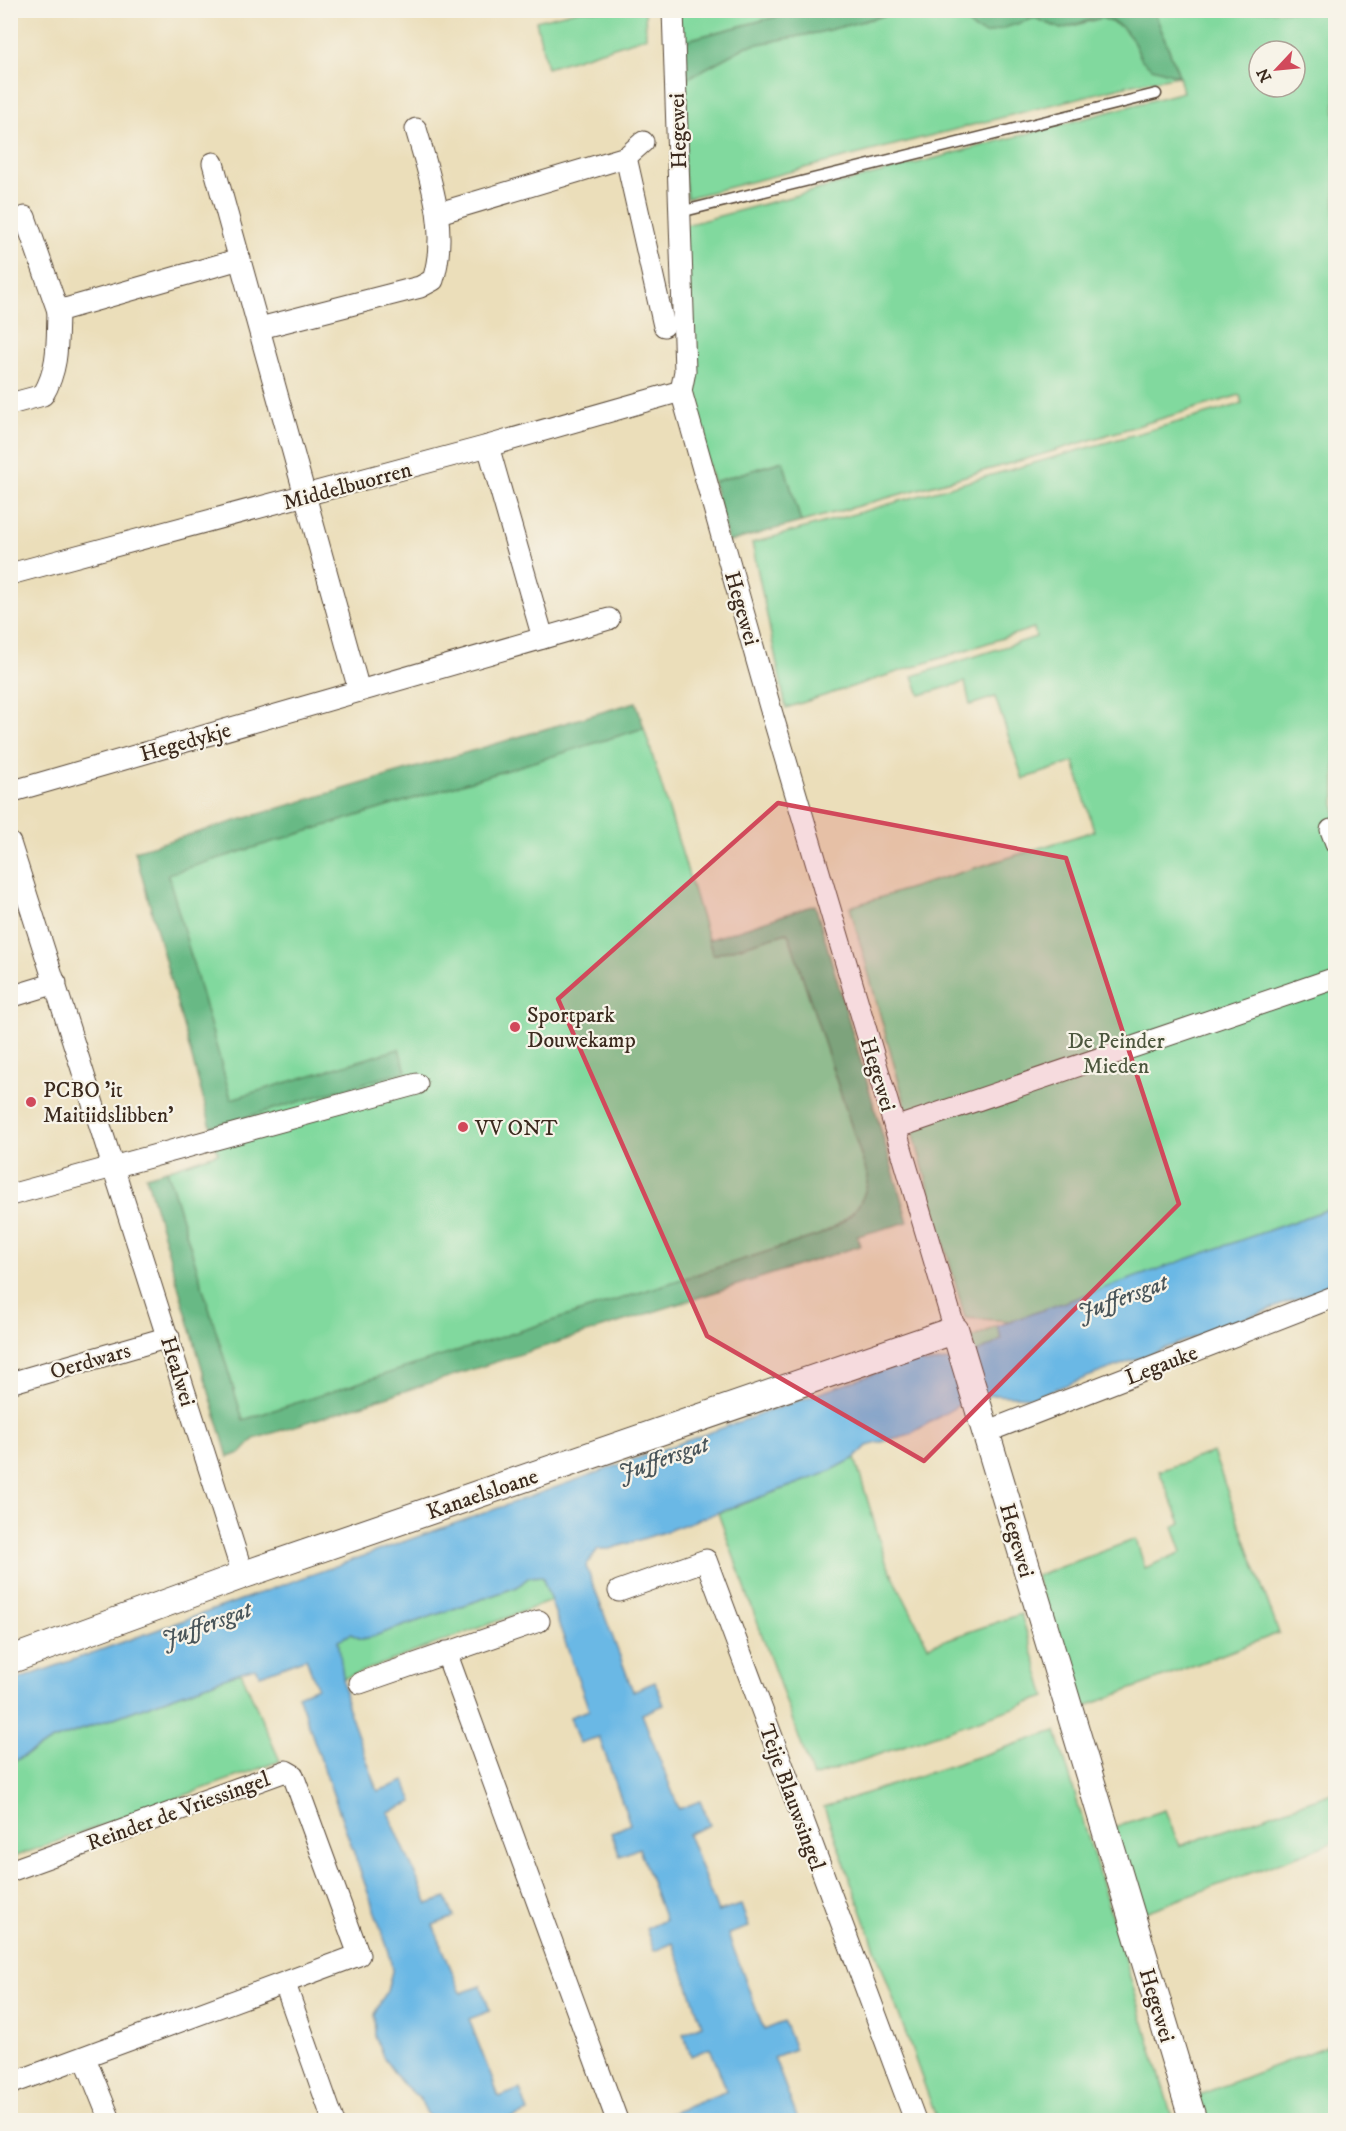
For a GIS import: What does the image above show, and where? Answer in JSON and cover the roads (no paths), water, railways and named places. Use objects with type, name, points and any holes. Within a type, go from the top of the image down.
[{"type":"street","name":"Hegewei","points":[[673,10],[685,371],[681,391],[770,707],[1193,2121]]},
{"type":"street","points":[[260,328],[420,287],[433,280],[437,267],[439,213],[416,129]]},
{"type":"street","points":[[439,213],[626,157],[643,142]]},
{"type":"street","points":[[626,157],[664,326]]},
{"type":"street","points":[[213,163],[359,690]]},
{"type":"street","points":[[10,404],[43,395],[53,379],[57,362],[57,311],[25,217]]},
{"type":"street","points":[[57,311],[240,260]]},
{"type":"street","name":"Middelbuorren","points":[[10,574],[305,496],[681,391]]},
{"type":"street","points":[[488,446],[543,638]]},
{"type":"street","name":"Hegedykje","points":[[10,792],[609,619]]},
{"type":"street","name":"Healwei","points":[[10,843],[243,1575]]},
{"type":"street","points":[[895,1128],[1335,978]]},
{"type":"street","points":[[10,997],[56,983]]},
{"type":"street","points":[[10,1195],[417,1084]]},
{"type":"street","name":"Legauke","points":[[983,1422],[1335,1296]]},
{"type":"street","name":"Kanaelsloane","points":[[10,1660],[243,1575],[957,1336]]},
{"type":"street","name":"Oerdwars","points":[[10,1383],[169,1337]]},
{"type":"street","name":"Teije Blauwsingel","points":[[619,1591],[706,1560],[915,2121]]},
{"type":"street","points":[[360,1683],[539,1621]]},
{"type":"street","points":[[446,1652],[617,2121]]},
{"type":"street","name":"Reinder de Vriessingel","points":[[10,1871],[286,1771],[293,1775],[359,1955],[10,2084]]},
{"type":"street","points":[[285,1984],[333,2121]]},
{"type":"street","points":[[85,2058],[110,2121]]},
{"type":"lane","points":[[680,212],[1156,94]]},
{"type":"water","name":"Juffersgat","points":[[1335,1207],[1335,1285],[1034,1397],[991,1395],[959,1405],[910,1434],[867,1446],[855,1458],[824,1474],[661,1533],[610,1549],[598,1549],[586,1566],[633,1691],[655,1682],[664,1705],[642,1714],[679,1809],[700,1801],[710,1825],[688,1834],[718,1912],[741,1905],[749,1927],[728,1934],[764,2030],[784,2022],[795,2049],[774,2057],[798,2120],[655,2120],[727,2091],[710,2048],[691,2056],[683,2034],[702,2025],[673,1943],[654,1951],[646,1929],[665,1920],[639,1848],[620,1856],[611,1833],[630,1824],[599,1737],[579,1743],[570,1717],[589,1710],[542,1576],[529,1577],[517,1587],[371,1637],[361,1639],[351,1634],[338,1640],[347,1706],[378,1791],[405,1781],[413,1802],[388,1812],[428,1904],[446,1898],[454,1917],[433,1925],[461,1993],[481,1986],[490,2011],[469,2019],[499,2097],[520,2089],[528,2112],[506,2120],[430,2120],[420,2099],[401,2082],[384,2059],[375,2036],[374,2014],[387,1991],[392,1971],[389,1952],[298,1695],[317,1687],[306,1658],[260,1675],[255,1668],[241,1672],[53,1740],[11,1763],[11,1682],[918,1358],[923,1363],[974,1354],[1002,1339],[997,1326]]},
{"type":"place","name":"Sportpark Douwekamp","points":[[515,1027]]},
{"type":"place","name":"PCBO 'it Maitiidslibben'","points":[[31,1102]]},
{"type":"place","name":"VV ONT","points":[[463,1127]]},
{"type":"park label","name":"De Peinder Mieden","points":[[1116,1052]]}]
